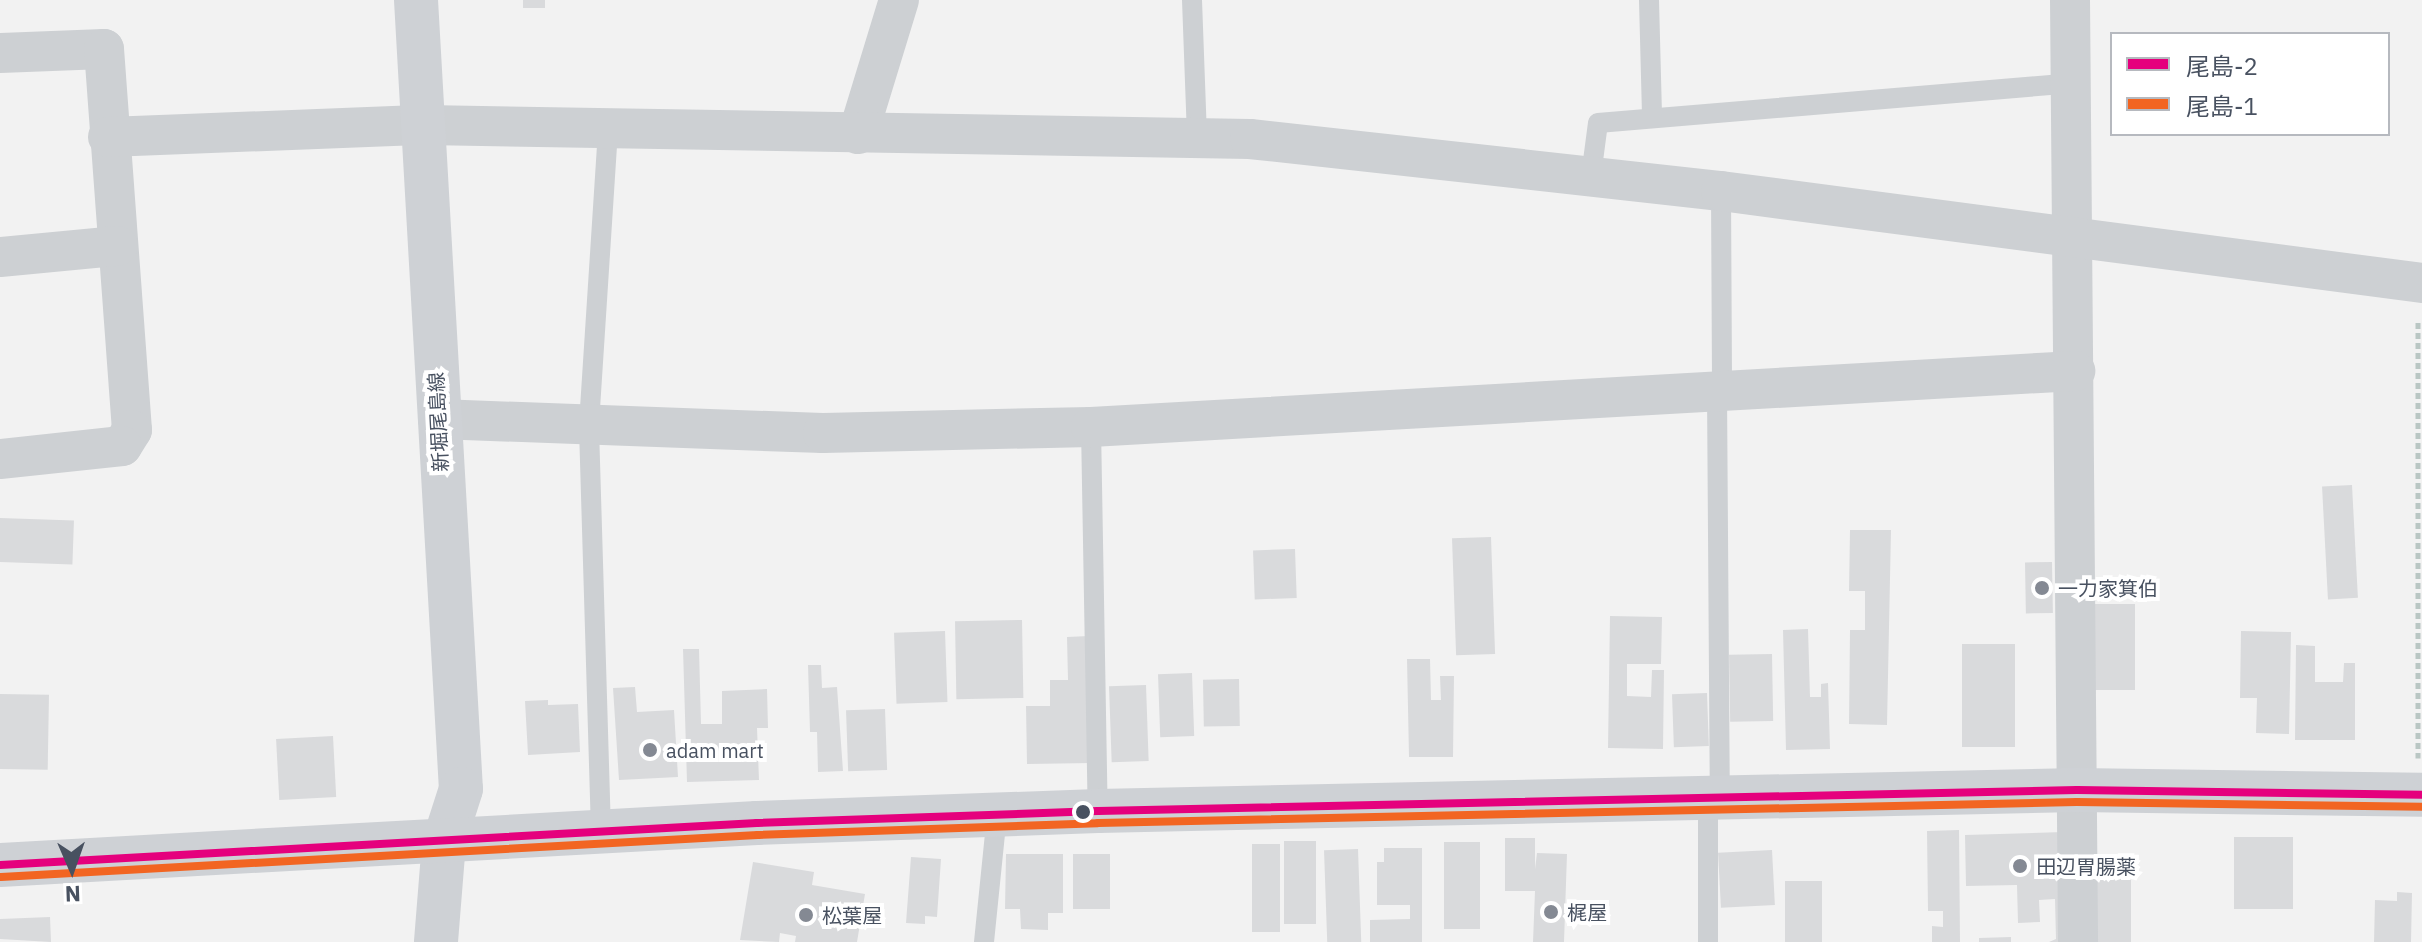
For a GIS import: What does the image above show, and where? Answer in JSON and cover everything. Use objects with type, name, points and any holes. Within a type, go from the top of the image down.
[{"type":"main road","name":"新堀尾島線","points":[[416,0],[461,789],[444,842],[436,942]]},
{"type":"main road","points":[[0,865],[601,832],[1098,811],[2077,790],[2420,795]]},
{"type":"street","points":[[858,134],[899,0]]},
{"type":"street","points":[[2070,0],[2078,942]]},
{"type":"street","points":[[0,53],[104,49],[108,137],[132,430],[122,446],[0,459]]},
{"type":"street","points":[[108,137],[425,125],[1250,139],[1721,191],[2420,283]]},
{"type":"street","points":[[0,257],[117,246]]},
{"type":"street","points":[[438,419],[823,433],[1091,427],[2075,371]]},
{"type":"lane","points":[[1192,0],[1197,138]]},
{"type":"lane","points":[[1649,0],[1652,118]]},
{"type":"lane","points":[[1591,176],[1598,123],[2071,83]]},
{"type":"lane","points":[[601,832],[589,424],[608,129]]},
{"type":"lane","points":[[1708,942],[1714,796],[1721,191]]},
{"type":"lane","points":[[1091,427],[1098,811]]},
{"type":"lane","points":[[984,942],[997,815]]},
{"type":"path","points":[[2420,283],[2420,795]]},
{"type":"building","points":[[523,0],[545,0],[545,8],[523,8]]},
{"type":"building","points":[[2352,485],[2358,598],[2328,599],[2322,487]]},
{"type":"building","points":[[0,518],[74,521],[72,565],[0,562]]},
{"type":"building","points":[[1850,530],[1891,530],[1887,725],[1849,724],[1850,630],[1865,630],[1865,591],[1849,591]]},
{"type":"building","points":[[1491,537],[1495,654],[1456,655],[1452,538]]},
{"type":"building","points":[[1295,549],[1297,598],[1255,599],[1253,550]]},
{"type":"building","points":[[2025,562],[2052,562],[2053,613],[2026,613]]},
{"type":"building","points":[[2088,604],[2135,604],[2135,690],[2088,690]]},
{"type":"building","points":[[1610,616],[1662,617],[1661,664],[1627,664],[1627,696],[1651,697],[1652,670],[1664,670],[1663,749],[1608,748]]},
{"type":"building","points":[[1022,620],[1023,698],[956,699],[955,621]]},
{"type":"building","points":[[1808,629],[1810,697],[1821,697],[1821,684],[1828,683],[1830,749],[1786,750],[1783,630]]},
{"type":"building","points":[[945,631],[947,702],[897,704],[894,633]]},
{"type":"building","points":[[2241,631],[2291,632],[2289,734],[2256,733],[2257,698],[2240,698]]},
{"type":"building","points":[[1089,636],[1092,763],[1027,764],[1026,706],[1050,706],[1050,680],[1068,680],[1067,637]]},
{"type":"building","points":[[1962,644],[2015,644],[2015,747],[1962,747]]},
{"type":"building","points":[[2296,645],[2315,646],[2315,682],[2343,682],[2344,663],[2355,663],[2355,740],[2295,740]]},
{"type":"building","points":[[683,649],[699,649],[701,724],[722,724],[722,691],[767,689],[768,728],[757,728],[759,780],[687,782]]},
{"type":"building","points":[[1772,654],[1773,721],[1730,722],[1729,655]]},
{"type":"building","points":[[1407,659],[1430,659],[1431,700],[1441,700],[1440,676],[1454,676],[1453,757],[1409,757]]},
{"type":"building","points":[[808,665],[821,665],[822,688],[837,687],[843,771],[818,772],[817,732],[810,732]]},
{"type":"building","points":[[1192,673],[1194,736],[1160,737],[1158,674]]},
{"type":"building","points":[[1239,679],[1240,726],[1204,727],[1203,680]]},
{"type":"building","points":[[1146,685],[1149,761],[1112,762],[1109,686]]},
{"type":"building","points":[[635,687],[637,712],[674,710],[678,777],[619,780],[613,688]]},
{"type":"building","points":[[1707,693],[1709,746],[1674,747],[1672,694]]},
{"type":"building","points":[[0,694],[49,695],[48,770],[0,769]]},
{"type":"building","points":[[548,700],[548,705],[578,704],[580,752],[528,755],[525,701]]},
{"type":"building","points":[[885,709],[887,770],[848,771],[846,710]]},
{"type":"building","points":[[333,736],[336,797],[279,800],[276,739]]},
{"type":"building","points":[[1959,830],[1960,942],[1932,942],[1932,926],[1943,927],[1943,911],[1928,911],[1927,831]]},
{"type":"building","points":[[2063,832],[2066,942],[2049,942],[2056,939],[2055,899],[2039,900],[2040,922],[2018,923],[2017,885],[1966,886],[1965,835]]},
{"type":"building","points":[[2234,837],[2293,837],[2293,909],[2234,909]]},
{"type":"building","points":[[1505,838],[1535,838],[1535,869],[1537,853],[1567,854],[1564,942],[1533,942],[1535,891],[1505,891]]},
{"type":"building","points":[[1284,841],[1316,841],[1316,924],[1284,924]]},
{"type":"building","points":[[1444,842],[1480,842],[1480,929],[1444,929]]},
{"type":"building","points":[[1252,844],[1280,844],[1280,932],[1252,932]]},
{"type":"building","points":[[1384,848],[1422,848],[1422,942],[1370,942],[1370,920],[1410,919],[1410,905],[1377,905],[1377,862],[1384,862]]},
{"type":"building","points":[[1358,849],[1361,942],[1327,942],[1324,850]]},
{"type":"building","points":[[1772,850],[1775,905],[1721,908],[1718,853]]},
{"type":"building","points":[[1006,854],[1063,854],[1063,913],[1048,913],[1048,930],[1021,929],[1020,909],[1005,909]]},
{"type":"building","points":[[1073,854],[1110,854],[1110,909],[1073,909]]},
{"type":"building","points":[[911,857],[941,859],[937,917],[925,916],[925,924],[906,923]]},
{"type":"building","points":[[753,862],[814,872],[812,885],[865,894],[857,942],[795,942],[796,936],[780,933],[779,942],[740,940]]},
{"type":"building","points":[[2097,862],[2131,862],[2131,942],[2097,942]]},
{"type":"building","points":[[1785,881],[1822,881],[1822,942],[1785,942]]},
{"type":"building","points":[[2397,892],[2412,893],[2411,942],[2374,942],[2375,900],[2397,901]]},
{"type":"building","points":[[50,917],[51,942],[0,939],[0,919]]},
{"type":"building","points":[[2011,937],[2011,942],[1979,942],[1979,938]]},
{"type":"transit line","name":"尾島-2","points":[[0,865],[757,823],[1098,811],[2077,790],[2422,795]]},
{"type":"transit line","name":"尾島-1","points":[[1,877],[758,835],[1098,823],[2077,802],[2422,807]]},
{"type":"place","name":"一力家箕伯","points":[[2042,588]]},
{"type":"place","name":"adam mart","points":[[650,750]]},
{"type":"place","name":"田辺胃腸薬","points":[[2020,866]]},
{"type":"place","name":"梶屋","points":[[1551,912]]},
{"type":"place","name":"松葉屋","points":[[806,915]]}]
